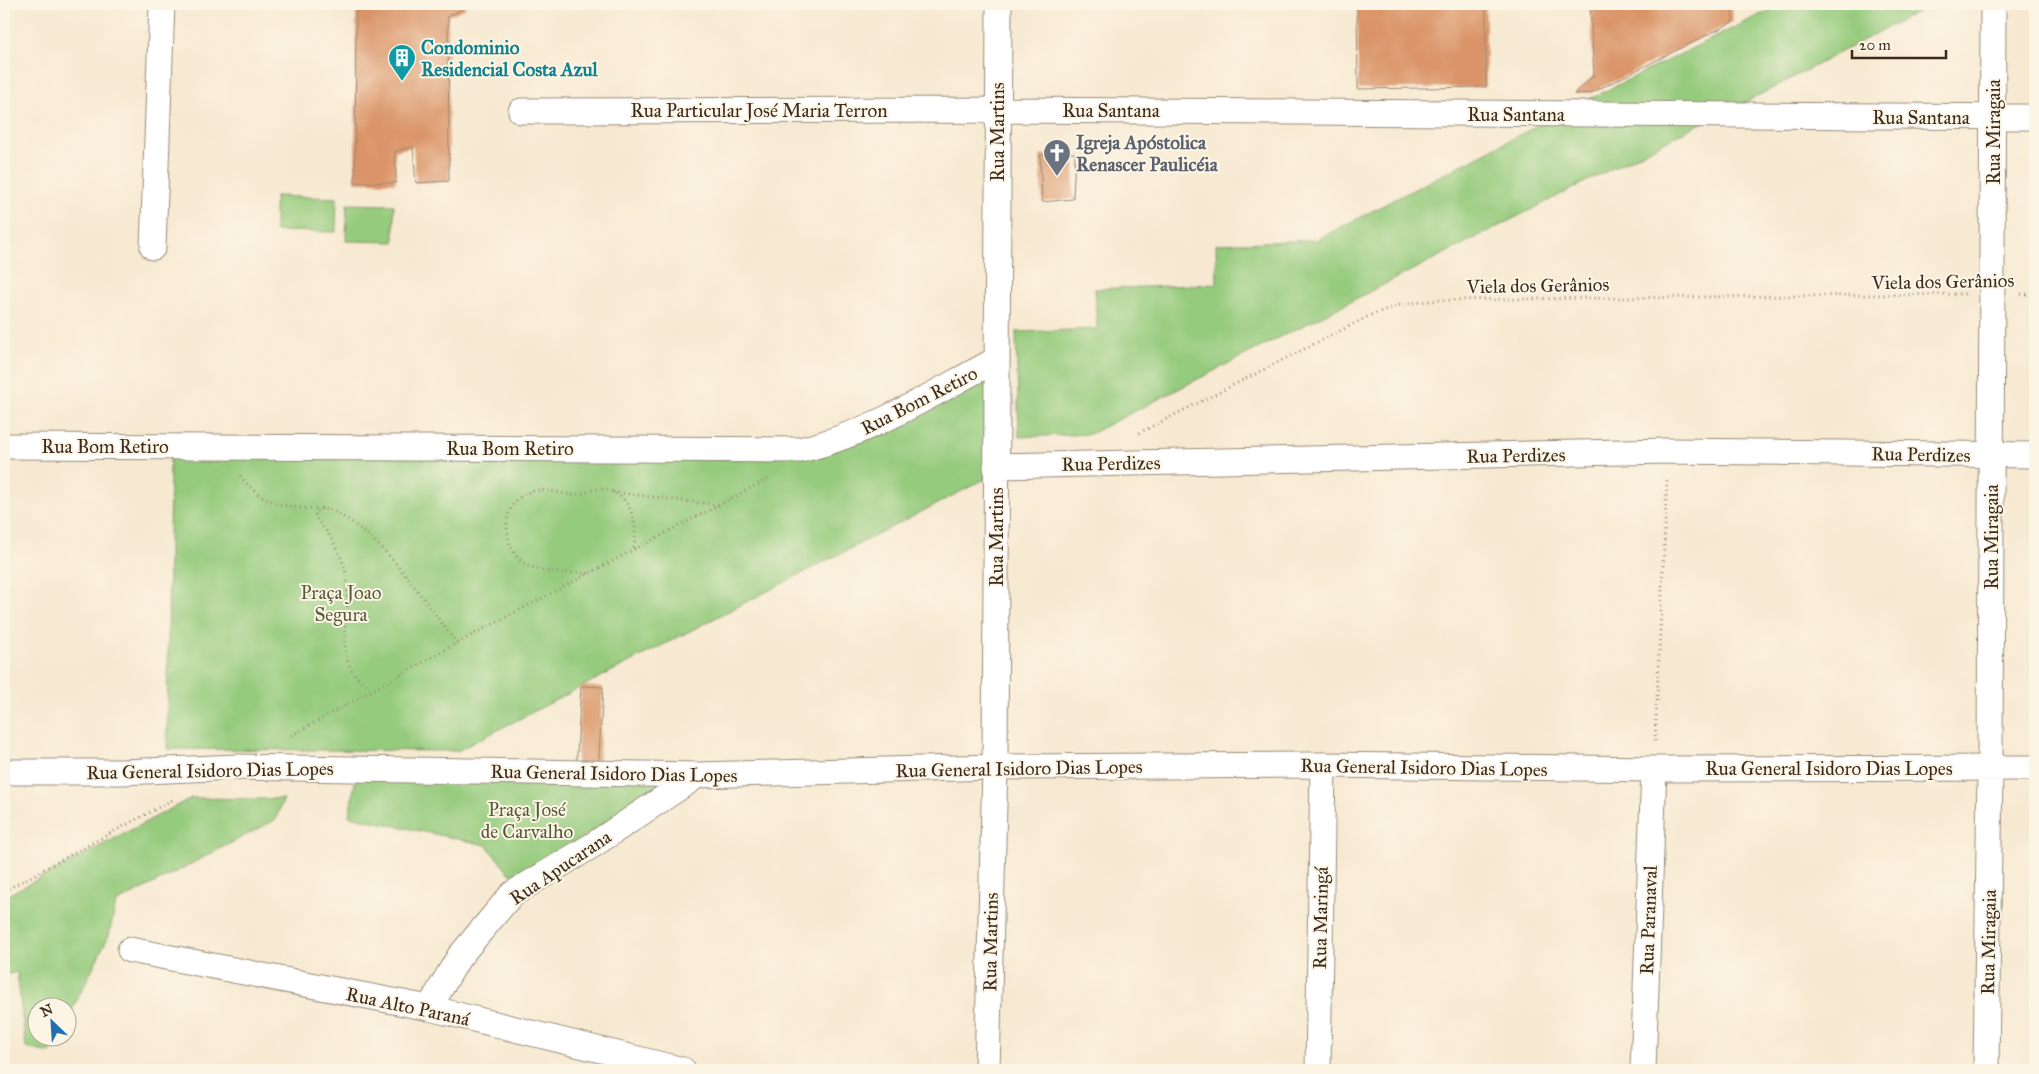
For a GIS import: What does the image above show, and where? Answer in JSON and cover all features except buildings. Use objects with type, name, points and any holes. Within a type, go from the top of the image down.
[{"type":"street","points":[[152,247],[162,4]]},
{"type":"street","name":"Rua Martins","points":[[987,1070],[994,767],[999,4]]},
{"type":"street","name":"Rua Miragaia","points":[[1986,1070],[1990,768],[1993,4]]},
{"type":"street","name":"Rua Particular José Maria Terron","points":[[521,111],[997,110]]},
{"type":"street","name":"Rua Santana","points":[[997,110],[1993,118],[2035,116]]},
{"type":"street","name":"Rua Bom Retiro","points":[[4,446],[800,450],[828,444],[857,432],[996,360]]},
{"type":"street","name":"Rua Perdizes","points":[[996,466],[1668,452],[2035,455]]},
{"type":"street","name":"Rua General Isidoro Dias Lopes","points":[[4,772],[122,772],[237,767],[698,775],[994,767],[1323,765],[1654,769],[2035,768]]},
{"type":"street","name":"Rua Maringá","points":[[1318,1070],[1323,765]]},
{"type":"street","name":"Rua Paranaval","points":[[1643,1070],[1654,769]]},
{"type":"street","name":"Rua Apucarana","points":[[429,1008],[459,957],[512,894],[593,845],[698,775]]},
{"type":"street","name":"Rua Alto Paraná","points":[[130,950],[429,1008],[683,1070]]},
{"type":"path","name":"Viela dos Gerânios","points":[[1130,438],[1373,314],[1403,304],[1440,300],[2035,294]]},
{"type":"path","points":[[224,447],[238,474],[255,494],[277,504],[304,508],[324,507],[341,515],[377,543],[457,644]]},
{"type":"path","points":[[1654,769],[1668,452]]},
{"type":"path","points":[[280,743],[457,644],[770,478]]},
{"type":"path","points":[[590,573],[548,571],[528,567],[520,561],[509,546],[506,519],[513,505],[520,498],[534,491],[546,489],[576,495],[599,489],[718,505]]},
{"type":"path","points":[[613,492],[629,506],[633,514],[636,533],[633,551]]},
{"type":"path","points":[[324,507],[315,512],[316,517],[332,541],[346,575],[348,594],[344,652],[357,679],[374,690]]},
{"type":"path","points":[[4,891],[126,824]]},
{"type":"green space","points":[[1782,4],[1932,4],[1733,109],[1569,109]]},
{"type":"green space","points":[[1560,114],[1717,115],[1090,434],[1019,437],[1016,332],[1097,329],[1095,289],[1217,284],[1216,244],[1316,240]]},
{"type":"green space","points":[[275,196],[337,198],[336,232],[275,231]]},
{"type":"green space","points":[[347,204],[394,205],[394,242],[346,241]]},
{"type":"green space","name":"Praça Joao Segura","points":[[988,373],[985,479],[457,751],[167,749],[170,455],[770,459]]},
{"type":"green space","name":"Praça José de Carvalho","points":[[357,771],[673,777],[526,875],[509,873],[486,845],[349,816]]},
{"type":"green space","points":[[191,798],[284,799],[275,820],[116,903],[109,935],[78,998],[78,996],[28,996],[28,1046],[54,1046],[50,1053],[26,1048],[17,972],[4,975],[4,897]]},
{"type":"place","name":"Condominio Residencial Costa Azul","points":[[402,82]]},
{"type":"place","name":"Igreja Apóstolica Renascer Paulicéia","points":[[1057,177]]}]
